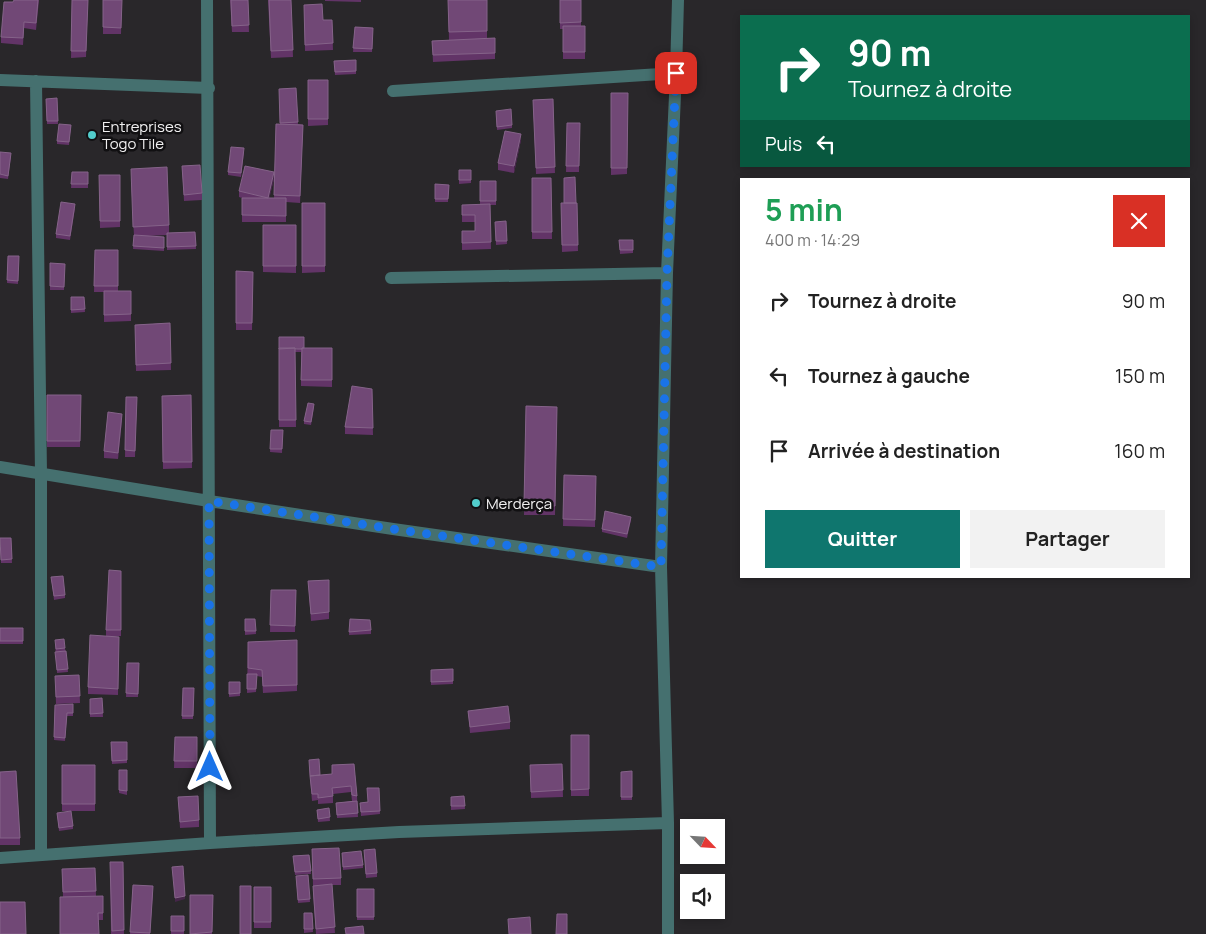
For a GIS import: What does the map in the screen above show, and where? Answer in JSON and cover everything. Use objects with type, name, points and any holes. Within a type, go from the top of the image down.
[{"type":"street","points":[[207,0],[210,843]]},
{"type":"street","points":[[668,934],[668,824],[661,567],[667,273],[678,0]]},
{"type":"street","points":[[393,91],[676,73]]},
{"type":"street","points":[[0,80],[208,88]]},
{"type":"street","points":[[36,81],[41,474],[41,855]]},
{"type":"street","points":[[391,278],[667,273]]},
{"type":"street","points":[[0,468],[393,529],[661,567]]},
{"type":"street","points":[[0,858],[399,832],[668,824]]},
{"type":"building","points":[[14,0],[38,0],[36,23],[24,22],[23,38],[1,37],[4,2],[13,2]]},
{"type":"building","points":[[72,0],[88,0],[86,51],[71,51]]},
{"type":"building","points":[[103,0],[122,0],[121,28],[103,27]]},
{"type":"building","points":[[231,0],[248,0],[249,25],[232,26]]},
{"type":"building","points":[[269,0],[291,0],[293,50],[271,51]]},
{"type":"building","points":[[448,0],[487,0],[487,31],[449,32]]},
{"type":"building","points":[[560,0],[581,0],[581,22],[560,23]]},
{"type":"building","points":[[322,4],[323,20],[332,20],[333,43],[305,45],[304,5]]},
{"type":"building","points":[[563,26],[585,26],[585,52],[563,52]]},
{"type":"building","points":[[355,27],[373,28],[372,49],[353,48]]},
{"type":"building","points":[[495,38],[495,53],[433,55],[432,41]]},
{"type":"building","points":[[356,60],[356,71],[335,72],[334,61]]},
{"type":"building","points":[[308,80],[328,80],[328,119],[308,119]]},
{"type":"building","points":[[296,88],[298,122],[280,123],[279,89]]},
{"type":"building","points":[[611,93],[628,93],[627,168],[611,168]]},
{"type":"building","points":[[57,98],[58,121],[47,121],[46,99]]},
{"type":"building","points":[[553,99],[555,167],[536,168],[533,100]]},
{"type":"building","points":[[511,109],[512,125],[497,127],[496,111]]},
{"type":"building","points":[[567,123],[580,123],[579,166],[566,166]]},
{"type":"building","points":[[59,124],[71,125],[69,142],[57,141]]},
{"type":"building","points":[[276,124],[303,125],[300,196],[274,195]]},
{"type":"building","points":[[505,131],[521,134],[514,166],[498,163]]},
{"type":"building","points":[[231,147],[244,148],[241,173],[228,172]]},
{"type":"building","points":[[0,152],[11,153],[8,176],[0,174]]},
{"type":"building","points":[[200,165],[202,193],[184,195],[182,166]]},
{"type":"building","points":[[245,166],[274,172],[268,198],[239,191]]},
{"type":"building","points":[[167,167],[169,225],[133,227],[131,169]]},
{"type":"building","points":[[459,170],[471,170],[471,180],[459,180]]},
{"type":"building","points":[[72,172],[88,172],[88,184],[71,184]]},
{"type":"building","points":[[99,175],[120,175],[120,221],[100,221]]},
{"type":"building","points":[[575,177],[576,203],[564,203],[564,178]]},
{"type":"building","points":[[532,178],[551,178],[552,232],[532,232]]},
{"type":"building","points":[[480,181],[496,181],[496,201],[480,201]]},
{"type":"building","points":[[435,184],[449,185],[448,199],[435,199]]},
{"type":"building","points":[[242,198],[286,198],[286,216],[242,215]]},
{"type":"building","points":[[61,202],[75,204],[70,236],[56,234]]},
{"type":"building","points":[[302,203],[325,203],[325,266],[302,266]]},
{"type":"building","points":[[561,203],[577,203],[578,245],[562,245]]},
{"type":"building","points":[[490,204],[491,242],[462,243],[462,231],[475,231],[475,215],[462,215],[462,205]]},
{"type":"building","points":[[506,221],[507,241],[496,241],[495,222]]},
{"type":"building","points":[[263,225],[296,225],[296,266],[263,266]]},
{"type":"building","points":[[195,232],[196,246],[167,247],[167,233]]},
{"type":"building","points":[[134,235],[164,237],[164,248],[133,246]]},
{"type":"building","points":[[619,240],[633,240],[633,250],[620,250]]},
{"type":"building","points":[[95,250],[118,250],[118,286],[94,286]]},
{"type":"building","points":[[8,256],[19,256],[18,281],[7,280]]},
{"type":"building","points":[[50,263],[65,264],[64,287],[50,286]]},
{"type":"building","points":[[236,271],[253,272],[252,323],[236,323]]},
{"type":"building","points":[[104,291],[131,291],[131,314],[104,315]]},
{"type":"building","points":[[71,297],[84,297],[85,309],[71,310]]},
{"type":"building","points":[[170,323],[171,363],[136,365],[135,325]]},
{"type":"building","points":[[279,337],[304,337],[304,348],[279,349]]},
{"type":"building","points":[[279,348],[295,348],[296,420],[279,420]]},
{"type":"building","points":[[302,348],[332,348],[332,380],[301,380]]},
{"type":"building","points":[[352,386],[372,389],[373,428],[345,427]]},
{"type":"building","points":[[47,395],[81,395],[80,441],[47,441]]},
{"type":"building","points":[[191,395],[192,462],[163,462],[162,396]]},
{"type":"building","points":[[126,397],[137,397],[135,451],[125,450]]},
{"type":"building","points":[[308,403],[314,404],[311,422],[304,421]]},
{"type":"building","points":[[526,406],[557,407],[555,506],[524,505]]},
{"type":"building","points":[[108,412],[122,414],[118,453],[104,451]]},
{"type":"building","points":[[271,430],[283,430],[282,449],[270,449]]},
{"type":"building","points":[[564,475],[596,476],[595,520],[563,519]]},
{"type":"building","points":[[605,511],[631,517],[627,534],[602,529]]},
{"type":"building","points":[[0,538],[11,538],[12,559],[1,560]]},
{"type":"building","points":[[109,570],[121,571],[121,630],[106,630]]},
{"type":"building","points":[[63,576],[65,595],[54,596],[51,577]]},
{"type":"building","points":[[329,580],[329,612],[311,614],[308,581]]},
{"type":"building","points":[[271,590],[296,590],[295,626],[270,625]]},
{"type":"building","points":[[245,619],[255,619],[256,631],[245,631]]},
{"type":"building","points":[[350,619],[370,620],[371,630],[349,632]]},
{"type":"building","points":[[0,628],[23,628],[23,641],[0,641]]},
{"type":"building","points":[[90,635],[119,637],[118,689],[88,687]]},
{"type":"building","points":[[64,639],[65,648],[56,649],[55,640]]},
{"type":"building","points":[[297,640],[297,685],[263,686],[262,670],[248,668],[248,642]]},
{"type":"building","points":[[66,651],[68,669],[57,670],[55,652]]},
{"type":"building","points":[[127,663],[139,663],[138,694],[126,693]]},
{"type":"building","points":[[453,669],[453,681],[431,682],[431,670]]},
{"type":"building","points":[[247,674],[257,674],[256,689],[247,689]]},
{"type":"building","points":[[79,675],[80,696],[56,697],[55,676]]},
{"type":"building","points":[[229,682],[240,682],[240,693],[229,694]]},
{"type":"building","points":[[183,688],[194,688],[193,716],[182,716]]},
{"type":"building","points":[[102,698],[103,713],[90,714],[90,699]]},
{"type":"building","points":[[73,704],[73,713],[67,713],[65,738],[54,737],[55,705]]},
{"type":"building","points":[[508,706],[510,722],[470,727],[468,711]]},
{"type":"building","points":[[571,735],[589,735],[589,789],[571,790]]},
{"type":"building","points":[[175,737],[197,737],[197,761],[174,761]]},
{"type":"building","points":[[111,742],[127,742],[127,760],[112,761]]},
{"type":"building","points":[[319,759],[320,775],[310,776],[309,760]]},
{"type":"building","points":[[354,764],[357,796],[352,795],[351,786],[332,788],[333,796],[318,798],[318,794],[312,794],[310,776],[332,774],[332,765]]},
{"type":"building","points":[[562,764],[563,790],[531,792],[530,765]]},
{"type":"building","points":[[62,765],[95,765],[95,804],[62,804]]},
{"type":"building","points":[[119,770],[127,770],[127,791],[119,790]]},
{"type":"building","points":[[16,771],[20,838],[0,838],[0,772]]},
{"type":"building","points":[[632,771],[632,797],[621,797],[621,772]]},
{"type":"building","points":[[367,788],[379,788],[380,811],[361,812],[360,803],[368,802]]},
{"type":"building","points":[[198,796],[199,820],[180,822],[178,797]]},
{"type":"building","points":[[464,796],[465,806],[451,806],[451,797]]},
{"type":"building","points":[[357,801],[358,813],[337,815],[336,803]]},
{"type":"building","points":[[329,808],[330,817],[318,819],[317,810]]},
{"type":"building","points":[[71,811],[73,826],[59,828],[57,813]]},
{"type":"building","points":[[339,848],[341,878],[313,879],[312,849]]},
{"type":"building","points":[[375,849],[377,873],[366,874],[364,850]]},
{"type":"building","points":[[361,851],[363,865],[343,867],[342,853]]},
{"type":"building","points":[[309,855],[311,871],[295,872],[293,856]]},
{"type":"building","points":[[110,862],[123,862],[124,930],[112,931]]},
{"type":"building","points":[[183,866],[185,896],[175,898],[172,867]]},
{"type":"building","points":[[95,868],[96,891],[63,892],[62,869]]},
{"type":"building","points":[[308,875],[310,899],[298,900],[296,876]]},
{"type":"building","points":[[332,884],[335,927],[316,929],[313,886]]},
{"type":"building","points":[[133,885],[153,886],[150,933],[130,932]]},
{"type":"building","points":[[240,886],[251,886],[251,934],[240,934]]},
{"type":"building","points":[[254,887],[271,887],[271,922],[254,922]]},
{"type":"building","points":[[357,889],[374,889],[374,917],[357,917]]},
{"type":"building","points":[[190,895],[213,895],[212,932],[190,934]]},
{"type":"building","points":[[103,896],[103,913],[98,913],[99,934],[60,934],[60,897]]},
{"type":"building","points":[[0,902],[25,902],[26,934],[0,934]]},
{"type":"building","points":[[304,913],[312,913],[313,929],[304,929]]},
{"type":"building","points":[[557,914],[567,914],[567,934],[556,934]]},
{"type":"building","points":[[171,916],[184,916],[184,931],[171,931]]},
{"type":"building","points":[[530,917],[531,934],[509,934],[508,919]]},
{"type":"building","points":[[363,926],[364,934],[346,934],[345,928]]},
{"type":"place","name":"Entreprises Togo Tile","points":[[92,135]]},
{"type":"place","name":"Merderça","points":[[476,503]]},
{"type":"route","points":[[210,767],[209,501],[661,567],[667,273],[676,73]]}]
